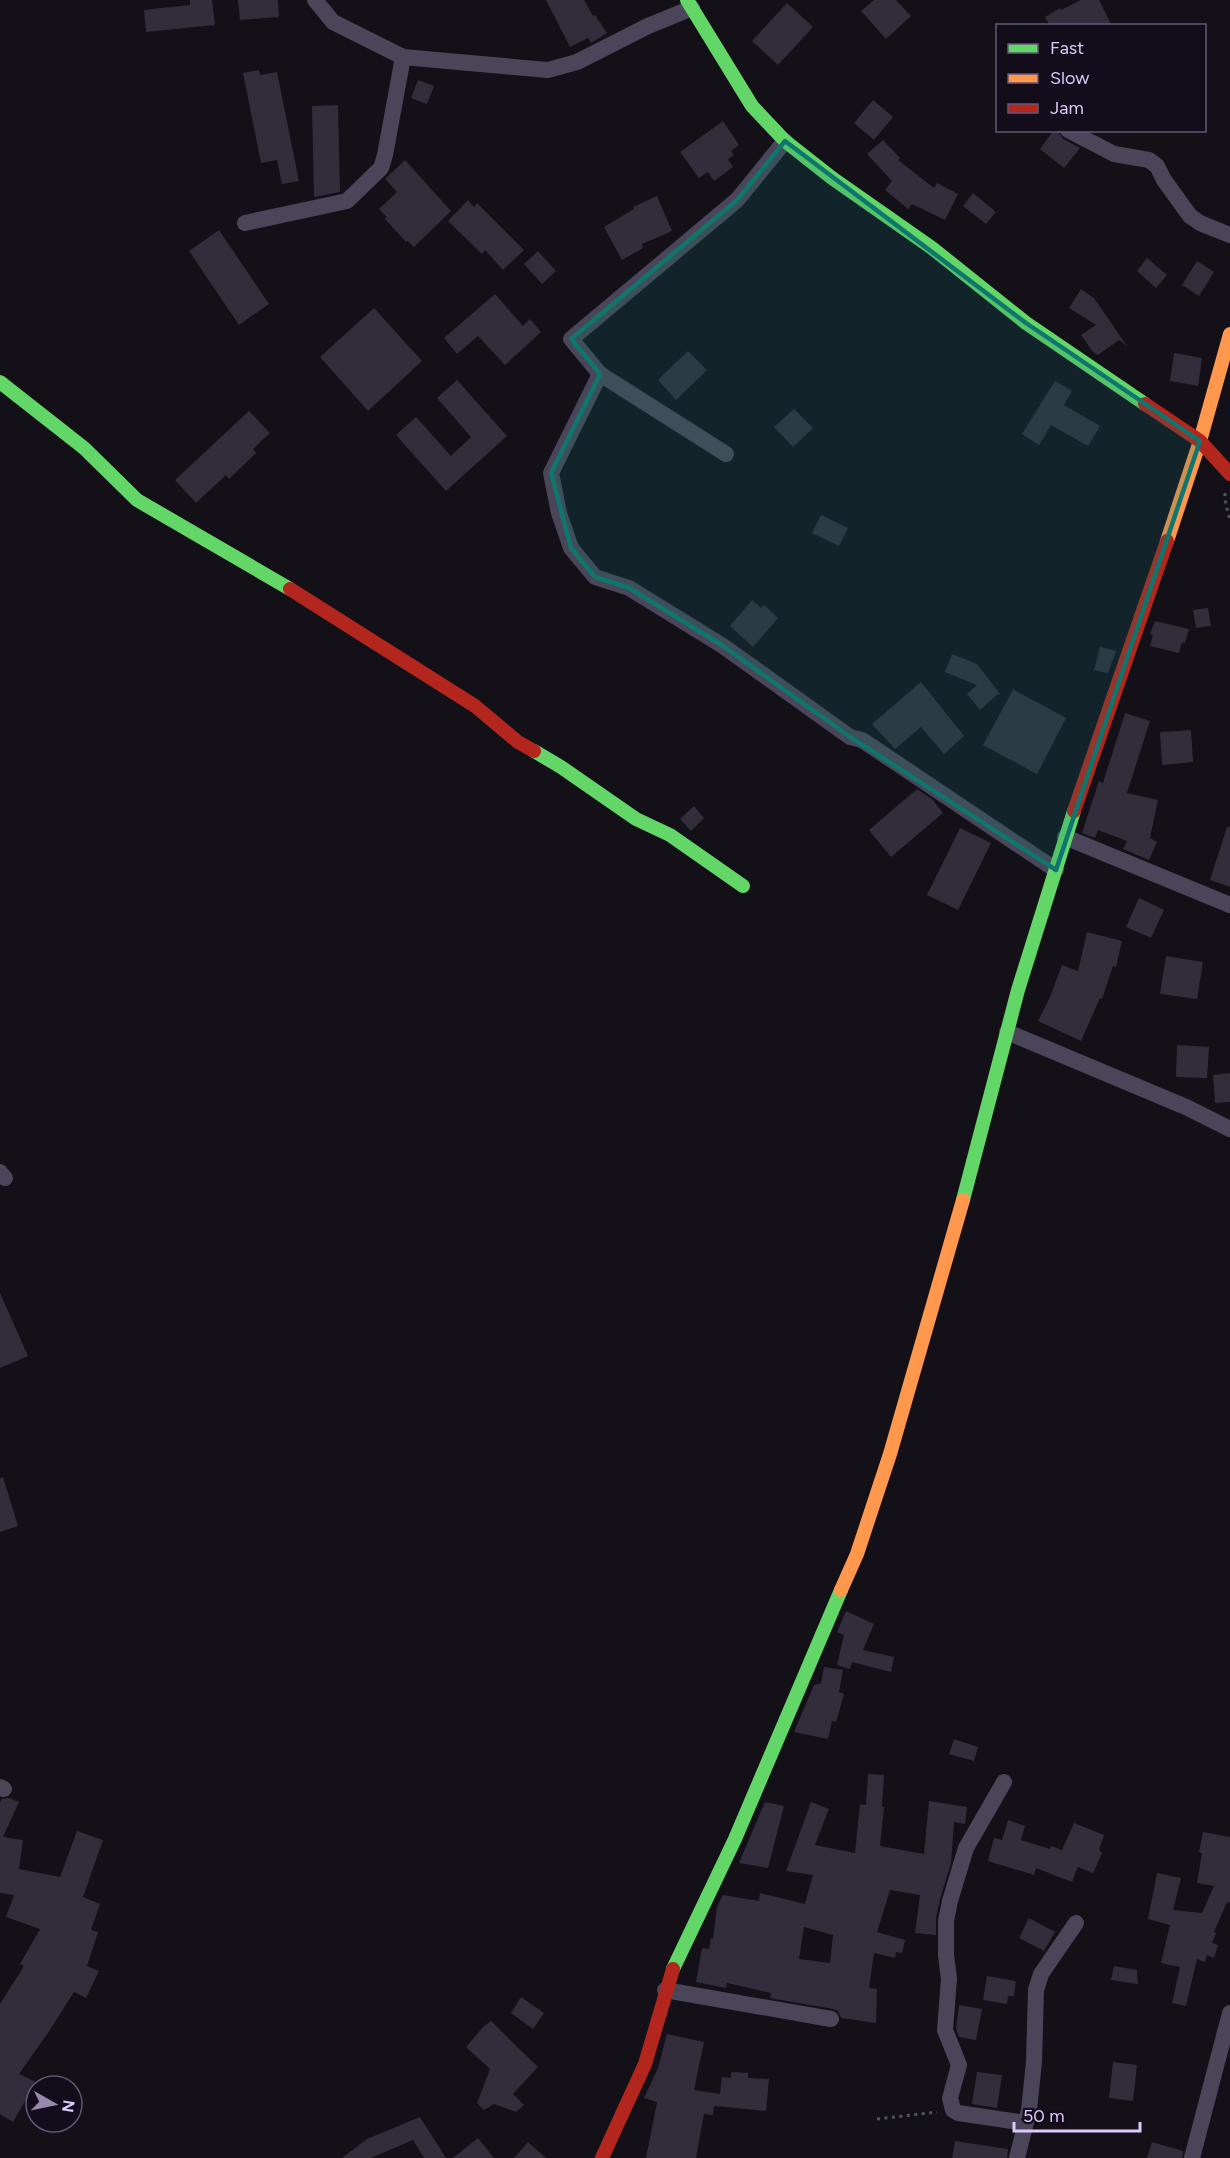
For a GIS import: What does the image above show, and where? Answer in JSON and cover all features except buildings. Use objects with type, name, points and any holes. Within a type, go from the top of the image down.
[{"type":"street","points":[[315,0],[333,22],[403,57],[548,70],[577,62],[690,4],[752,106],[785,141],[831,178],[932,248],[1026,323],[1200,441],[1229,474]]},
{"type":"street","points":[[245,223],[347,201],[366,184],[381,168],[385,155],[403,57]]},
{"type":"street","points":[[1072,132],[1114,154],[1149,160],[1157,166],[1164,180],[1180,199],[1190,216],[1200,224],[1230,235]]},
{"type":"street","points":[[726,454],[600,374],[571,339],[737,200],[785,141]]},
{"type":"street","points":[[602,2158],[645,2064],[674,1965],[735,1839],[857,1554],[891,1454],[951,1246],[1018,990],[1065,837],[1151,591],[1200,441],[1230,334]]},
{"type":"street","points":[[600,374],[551,473],[558,513],[571,548],[595,577],[629,588],[723,646],[850,737],[862,740],[1056,870]]},
{"type":"street","points":[[0,382],[84,448],[137,500],[299,594],[400,657],[475,706],[518,742],[561,767],[636,819],[670,835],[743,886]]},
{"type":"street","points":[[1065,837],[1230,905]]},
{"type":"street","points":[[1007,1032],[1186,1107],[1230,1129]]},
{"type":"street","points":[[1004,1782],[966,1848],[950,1901],[946,1921],[949,1979],[945,2030],[959,2065],[950,2098],[953,2110],[1026,2123]]},
{"type":"street","points":[[1017,2158],[1029,2110],[1033,2074],[1036,1990],[1041,1974],[1076,1923]]},
{"type":"street","points":[[665,1990],[831,2019]]},
{"type":"street","points":[[1192,2158],[1230,2013]]},
{"type":"path","points":[[1229,474],[1225,500],[1230,521]]},
{"type":"path","points":[[877,2119],[953,2110]]},
{"type":"highlighted area","points":[[785,141],[1026,323],[1200,441],[1056,870],[850,737],[723,646],[629,588],[595,577],[571,548],[551,473],[600,374],[571,339],[737,200]]},
{"type":"traffic: fast","points":[[687,0],[752,106],[785,141],[832,178],[932,248],[1026,323],[1145,404]]},
{"type":"traffic: fast","points":[[0,382],[84,448],[137,500],[290,589]]},
{"type":"traffic: fast","points":[[534,751],[636,819],[670,835],[743,886]]},
{"type":"traffic: fast","points":[[963,1200],[1018,990],[1074,811]]},
{"type":"traffic: fast","points":[[673,1969],[735,1839],[841,1590]]},
{"type":"traffic: slow","points":[[1167,541],[1200,441],[1230,334]]},
{"type":"traffic: slow","points":[[841,1590],[857,1554],[890,1454],[963,1200]]},
{"type":"traffic: jam","points":[[1145,404],[1200,441],[1230,474]]},
{"type":"traffic: jam","points":[[1074,811],[1167,541]]},
{"type":"traffic: jam","points":[[290,589],[475,706],[518,742],[534,751]]},
{"type":"traffic: jam","points":[[602,2158],[645,2064],[673,1969]]}]
